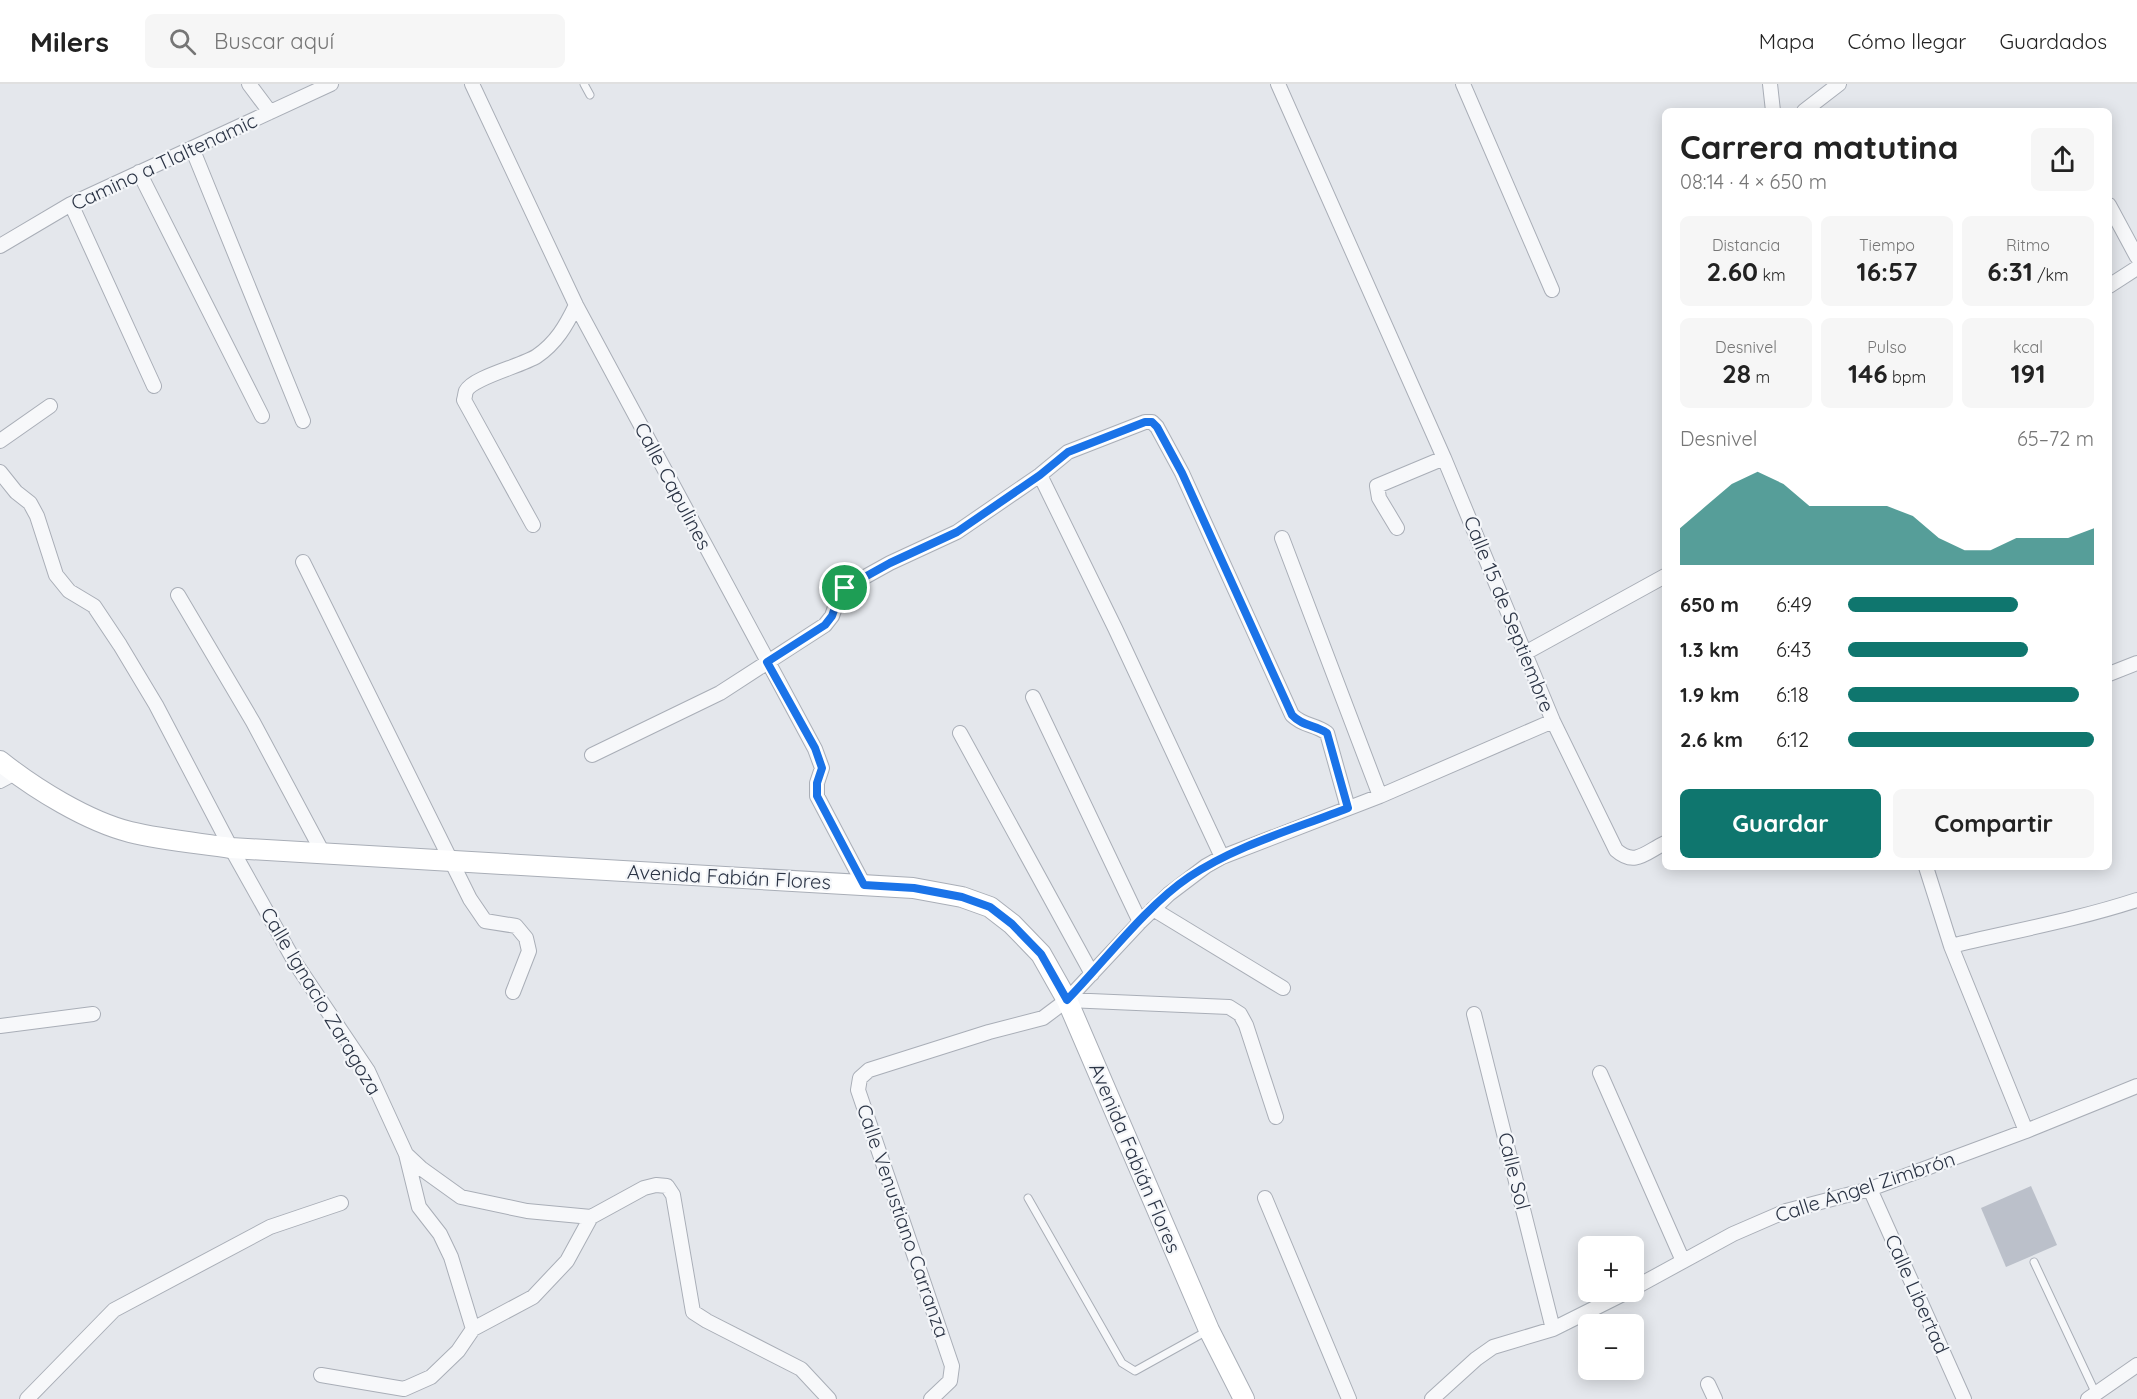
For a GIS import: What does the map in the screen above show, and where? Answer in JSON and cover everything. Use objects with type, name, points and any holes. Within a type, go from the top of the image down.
[{"type":"main road","name":"Avenida Fabián Flores","points":[[5,772],[102,822],[158,837],[231,848],[914,888],[962,897],[990,907],[1012,924],[1041,954],[1067,1000],[1209,1330],[1244,1399]]},
{"type":"street","points":[[249,84],[270,112]]},
{"type":"street","name":"Camino a Tlaltenamic","points":[[0,246],[71,204],[331,84]]},
{"type":"street","name":"Calle Capulines","points":[[472,84],[576,305],[815,748],[822,768],[817,783],[817,796],[864,885]]},
{"type":"street","name":"Calle 15 de Septiembre","points":[[1067,1000],[1153,909],[1186,879],[1222,857],[1380,796],[1553,721],[1444,458],[1278,84]]},
{"type":"street","points":[[1463,84],[1552,290]]},
{"type":"street","points":[[1770,84],[1773,108]]},
{"type":"street","points":[[1808,108],[1839,84]]},
{"type":"street","points":[[192,148],[303,421]]},
{"type":"street","points":[[139,172],[262,416]]},
{"type":"street","points":[[71,204],[154,386]]},
{"type":"street","points":[[2112,211],[2137,257]]},
{"type":"street","points":[[2112,284],[2137,268]]},
{"type":"street","points":[[533,525],[464,400],[466,390],[476,382],[536,357],[556,340],[576,305]]},
{"type":"street","points":[[0,441],[50,406]]},
{"type":"street","points":[[592,754],[720,693],[825,625],[832,616],[839,596],[845,588],[890,563],[957,532],[1040,475],[1068,452],[1145,422],[1152,422],[1182,473],[1292,715],[1299,723],[1318,727],[1327,733],[1348,808]]},
{"type":"street","points":[[1397,528],[1378,498],[1377,486],[1444,458]]},
{"type":"street","name":"Calle Ignacio Zaragoza","points":[[0,472],[16,492],[30,503],[37,516],[56,575],[69,591],[94,606],[156,705],[231,848],[296,964],[368,1071],[406,1154],[422,1169],[461,1197],[527,1211],[591,1217]]},
{"type":"street","points":[[1040,475],[1115,628],[1222,857]]},
{"type":"street","points":[[1282,538],[1380,796]]},
{"type":"street","points":[[303,562],[470,899],[485,921],[516,926],[526,938],[529,951],[513,992]]},
{"type":"street","points":[[1525,653],[1662,578]]},
{"type":"street","points":[[178,595],[253,722],[323,853]]},
{"type":"street","points":[[2112,673],[2137,663]]},
{"type":"street","points":[[1033,697],[1140,922]]},
{"type":"street","points":[[1553,721],[1616,850],[1624,857],[1633,859],[1662,844]]},
{"type":"street","points":[[960,733],[1092,974]]},
{"type":"street","points":[[1927,870],[1951,946],[2026,1131]]},
{"type":"street","points":[[1951,946],[2049,922],[2095,914],[2137,900]]},
{"type":"street","points":[[1153,909],[1283,988]]},
{"type":"street","points":[[1067,1000],[1229,1007],[1240,1014],[1246,1025],[1276,1118]]},
{"type":"street","name":"Calle Venustiano Carranza","points":[[931,1399],[950,1381],[952,1366],[858,1090],[860,1078],[869,1070],[989,1032],[1043,1018],[1067,1000]]},
{"type":"street","points":[[0,1026],[93,1014]]},
{"type":"street","name":"Calle Sol","points":[[1474,1014],[1553,1329]]},
{"type":"street","points":[[1600,1073],[1683,1261]]},
{"type":"street","name":"Calle Ángel Zimbrón","points":[[1644,1282],[1733,1234],[1786,1211],[1870,1189],[2026,1131],[2137,1086]]},
{"type":"street","points":[[406,1154],[418,1207],[440,1234],[451,1257],[473,1329]]},
{"type":"street","points":[[321,1375],[404,1389],[431,1377],[458,1351],[473,1329],[533,1297],[567,1261],[591,1217],[644,1188],[656,1185],[668,1186],[673,1195],[693,1311],[707,1321],[801,1368],[829,1399]]},
{"type":"street","name":"Calle Libertad","points":[[1870,1189],[1964,1399]]},
{"type":"street","points":[[1265,1198],[1349,1399]]},
{"type":"street","points":[[27,1399],[114,1310],[270,1227],[341,1203]]},
{"type":"street","points":[[1432,1399],[1476,1359],[1493,1347],[1553,1329],[1607,1302]]},
{"type":"street","points":[[2092,1396],[2137,1365]]},
{"type":"street","points":[[1708,1384],[1715,1399]]},
{"type":"lane","points":[[584,84],[590,95]]},
{"type":"lane","points":[[1028,1198],[1122,1364],[1135,1371],[1209,1330]]},
{"type":"lane","points":[[2034,1262],[2092,1396]]},
{"type":"building","points":[[2031,1186],[2057,1245],[2006,1267],[1981,1208]]},
{"type":"route","points":[[1152,422],[1182,473],[1292,715],[1299,723],[1318,727],[1327,733],[1348,808],[1222,857],[1186,879],[1140,922],[1067,1000],[1041,954],[1012,924],[990,907],[962,897],[914,888],[864,885],[817,796],[817,783],[822,768],[815,748],[767,662],[825,625],[832,616],[839,596],[845,588],[890,563],[957,532],[1040,475],[1068,452],[1138,424],[1152,422]]}]
